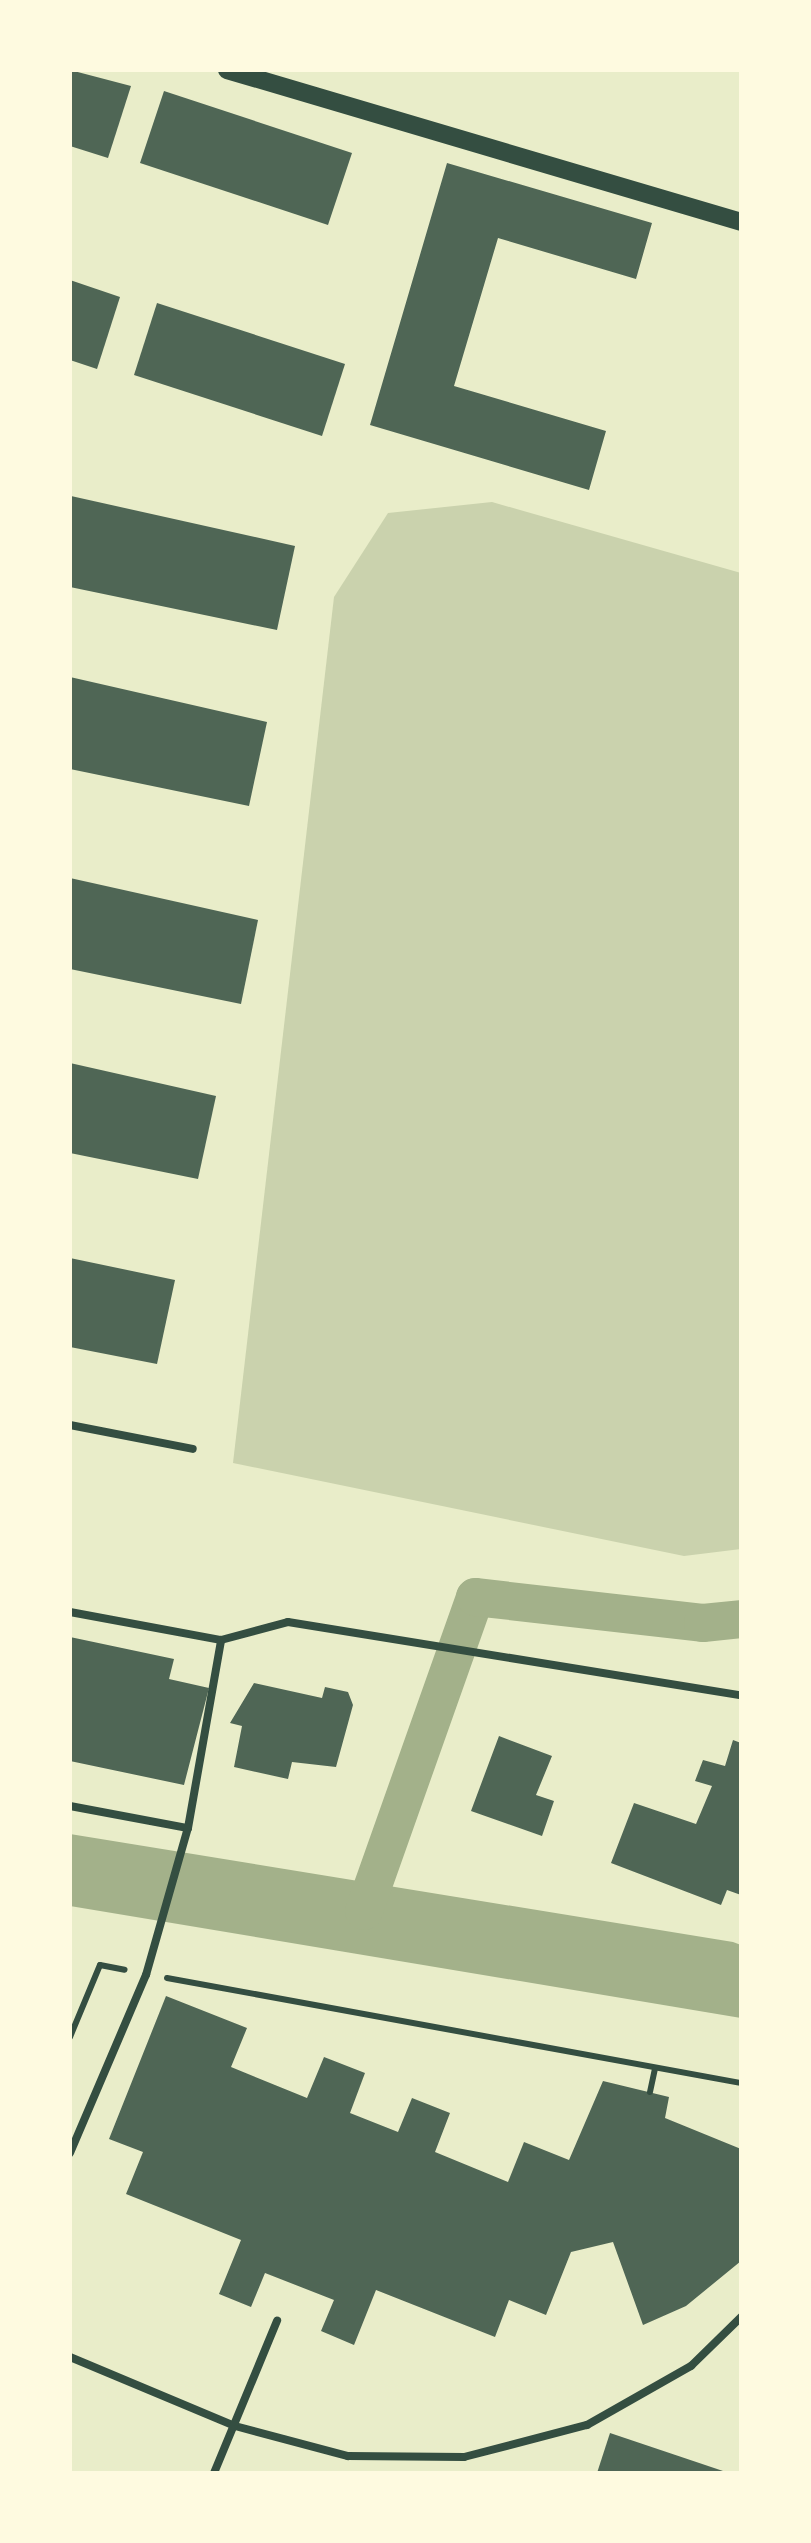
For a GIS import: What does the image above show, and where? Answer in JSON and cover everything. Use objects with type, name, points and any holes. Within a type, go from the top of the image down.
[{"type":"street","points":[[227,70],[741,222]]},
{"type":"lane","points":[[70,1425],[193,1449]]},
{"type":"lane","points":[[70,1612],[221,1640],[288,1622],[399,1638],[487,1658],[741,1695]]},
{"type":"lane","points":[[70,2152],[152,1957],[188,1828],[221,1640]]},
{"type":"lane","points":[[70,1806],[188,1828]]},
{"type":"lane","points":[[70,2357],[235,2426],[348,2456],[464,2457],[587,2425],[691,2366],[741,2318]]},
{"type":"lane","points":[[214,2473],[277,2321]]},
{"type":"path","points":[[70,2038],[100,1965],[741,2083]]},
{"type":"path","points":[[650,2092],[655,2068]]},
{"type":"shaded area","points":[[492,502],[741,573],[741,1549],[684,1556],[233,1463],[334,597],[388,513]]},
{"type":"shaded area","points":[[70,1834],[733,1942],[741,1945],[741,2018],[70,1906]]},
{"type":"building","points":[[70,70],[131,86],[108,158],[70,146]]},
{"type":"building","points":[[164,91],[352,153],[328,225],[140,163]]},
{"type":"building","points":[[447,163],[652,223],[636,279],[498,238],[454,386],[606,431],[589,490],[370,425]]},
{"type":"building","points":[[70,280],[120,297],[97,369],[70,360]]},
{"type":"building","points":[[157,303],[345,364],[322,436],[134,375]]},
{"type":"building","points":[[71,496],[295,546],[277,630],[70,587]]},
{"type":"building","points":[[70,677],[267,722],[249,806],[70,769]]},
{"type":"building","points":[[70,878],[258,920],[241,1004],[70,969]]},
{"type":"building","points":[[70,1063],[216,1096],[198,1179],[70,1153]]},
{"type":"building","points":[[70,1258],[175,1280],[157,1364],[70,1347]]},
{"type":"building","points":[[70,1637],[174,1659],[169,1679],[209,1688],[184,1785],[70,1761]]},
{"type":"building","points":[[254,1683],[322,1698],[325,1687],[348,1692],[353,1705],[336,1767],[292,1762],[288,1779],[234,1767],[242,1726],[230,1723]]},
{"type":"building","points":[[499,1736],[552,1756],[536,1795],[554,1801],[542,1836],[471,1811]]},
{"type":"building","points":[[733,1740],[741,1743],[741,1895],[727,1890],[721,1905],[611,1863],[634,1803],[696,1824],[712,1786],[695,1781],[703,1760],[725,1766]]},
{"type":"building","points":[[166,1996],[247,2028],[231,2067],[307,2098],[324,2057],[365,2073],[350,2113],[398,2132],[412,2098],[450,2113],[435,2152],[508,2182],[524,2142],[569,2160],[603,2081],[669,2097],[665,2118],[741,2149],[741,2261],[686,2306],[643,2325],[613,2242],[571,2252],[546,2315],[509,2300],[495,2337],[376,2290],[354,2345],[321,2331],[334,2300],[265,2273],[251,2307],[219,2294],[241,2240],[126,2194],[143,2152],[109,2139]]},
{"type":"building","points":[[610,2433],[726,2472],[726,2473],[597,2473]]},
{"type":"waterway","points":[[364,1911],[475,1597],[703,1623],[741,1619]]}]
